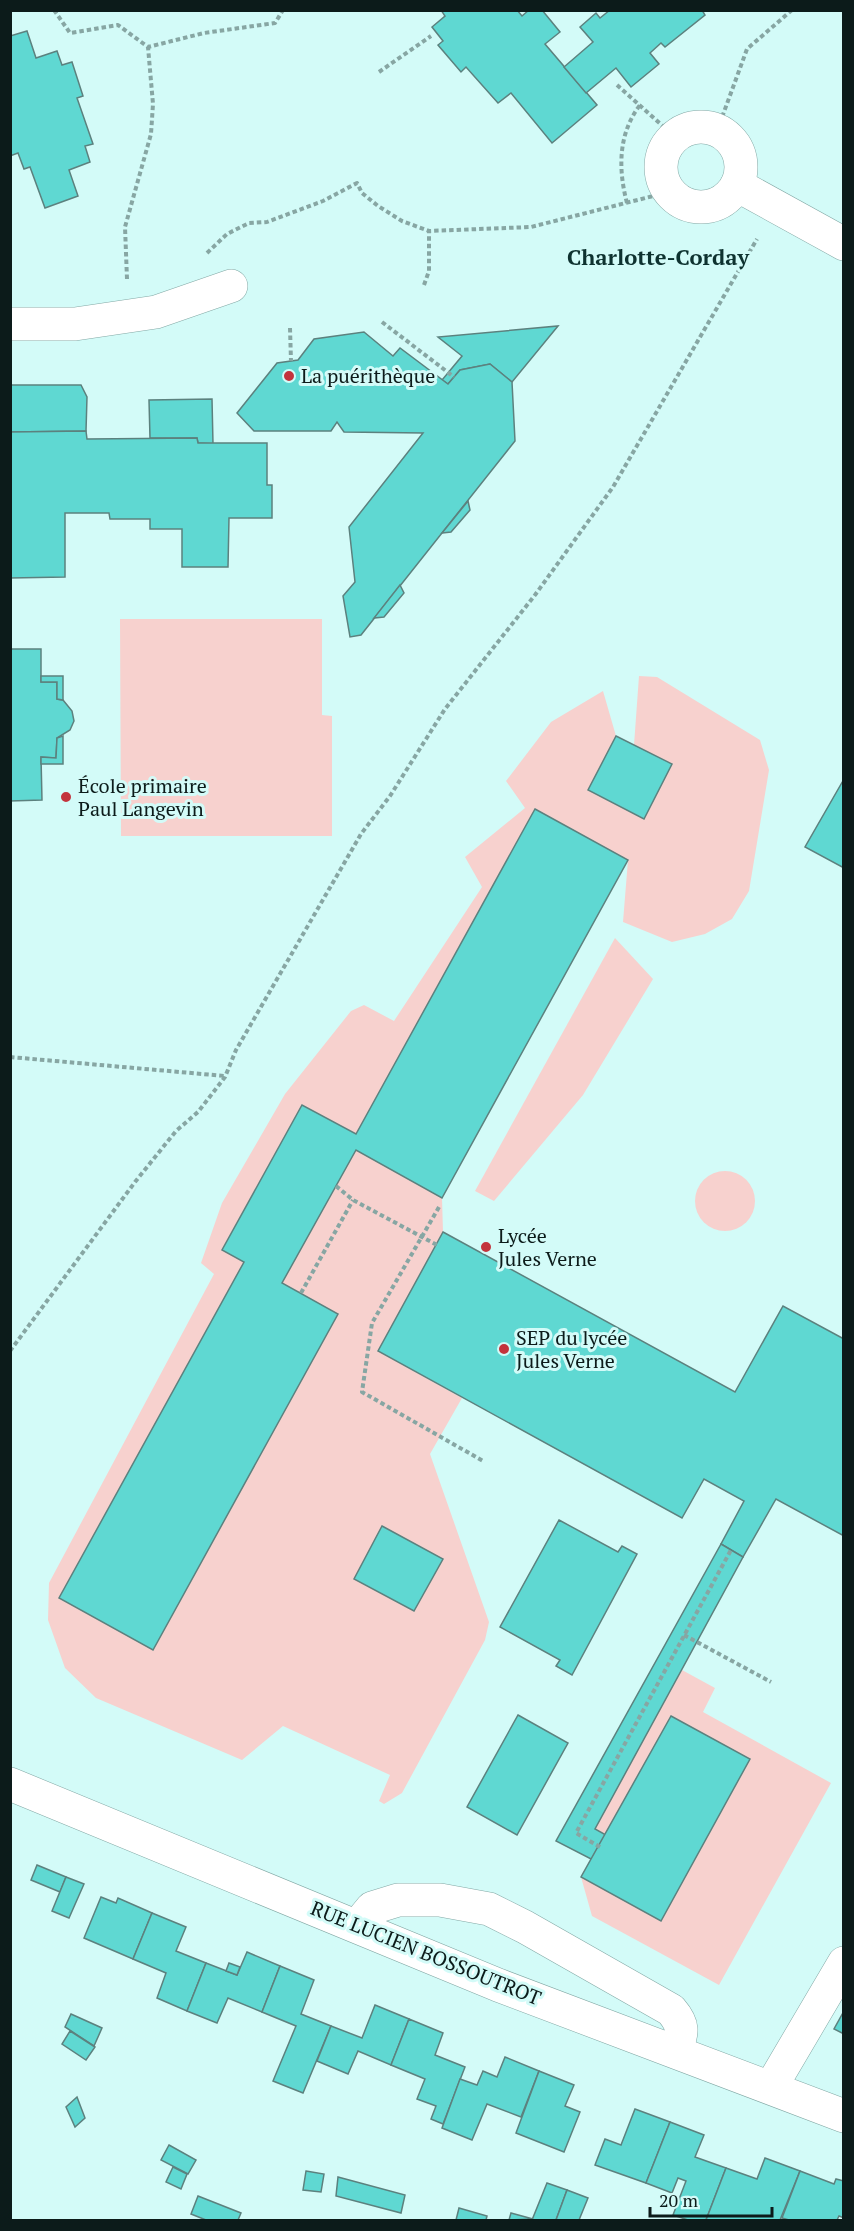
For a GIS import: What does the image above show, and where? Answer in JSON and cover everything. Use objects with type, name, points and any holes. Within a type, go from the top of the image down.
[{"type":"street","points":[[704,128],[717,131],[735,146],[740,157],[741,169],[737,185],[725,200],[702,208],[690,205],[669,192],[661,167],[663,154],[675,137],[691,129],[704,128]]},
{"type":"street","points":[[737,185],[843,244]]},
{"type":"street","points":[[10,324],[75,324],[156,312],[231,286]]},
{"type":"street","name":"RUE LUCIEN BOSSOUTROT","points":[[10,1784],[358,1925],[498,1985],[676,2050],[843,2116]]},
{"type":"street","points":[[358,1925],[372,1908],[398,1900],[417,1899],[470,1904],[489,1909],[525,1926],[671,2010],[682,2022],[683,2032],[676,2050]]},
{"type":"street","points":[[771,2088],[843,1962]]},
{"type":"path","points":[[54,10],[70,33],[118,25],[148,47],[153,104],[152,124],[125,227],[127,280]]},
{"type":"path","points":[[148,47],[204,33],[275,22],[283,10]]},
{"type":"path","points":[[717,131],[747,50],[792,10]]},
{"type":"path","points":[[379,72],[431,36]]},
{"type":"path","points":[[617,85],[675,137]]},
{"type":"path","points":[[627,203],[621,173],[623,135],[630,118],[639,105]]},
{"type":"path","points":[[198,260],[227,234],[249,223],[267,222],[323,201],[357,183],[362,193],[378,206],[402,221],[429,231],[531,228],[669,192]]},
{"type":"path","points":[[10,1351],[135,1182],[176,1131],[198,1112],[225,1077],[236,1050],[361,834],[390,796],[445,710],[535,595],[613,487],[763,229]]},
{"type":"path","points":[[424,285],[429,271],[429,231]]},
{"type":"path","points":[[382,322],[454,377]]},
{"type":"path","points":[[290,328],[291,361]]},
{"type":"path","points":[[10,1057],[225,1077]]},
{"type":"path","points":[[336,1186],[353,1200],[437,1245]]},
{"type":"path","points":[[301,1293],[353,1200]]},
{"type":"path","points":[[439,1207],[372,1323],[362,1392],[483,1461]]},
{"type":"path","points":[[600,1847],[576,1833],[731,1550]]},
{"type":"path","points":[[684,1635],[771,1682]]},
{"type":"shaded area","points":[[120,619],[322,619],[322,715],[332,716],[332,836],[121,836]]},
{"type":"shaded area","points":[[639,676],[657,677],[760,740],[769,770],[749,891],[732,919],[705,934],[672,942],[623,922],[628,860],[535,809],[356,1134],[302,1105],[222,1249],[244,1262],[59,1598],[153,1650],[338,1314],[282,1283],[356,1150],[442,1198],[443,1232],[378,1351],[462,1398],[430,1454],[489,1622],[485,1640],[402,1793],[384,1804],[379,1801],[390,1775],[283,1726],[242,1760],[96,1698],[65,1668],[48,1620],[49,1583],[214,1274],[201,1263],[222,1203],[285,1094],[351,1011],[364,1005],[394,1021],[482,887],[465,857],[525,808],[506,781],[551,722],[603,691],[616,736],[588,790],[644,819],[672,765],[634,745]]},
{"type":"shaded area","points":[[615,938],[653,979],[583,1095],[494,1201],[475,1191]]},
{"type":"shaded area","points":[[719,1171],[731,1171],[742,1176],[750,1184],[755,1201],[753,1213],[742,1226],[731,1231],[719,1231],[708,1226],[700,1218],[695,1207],[695,1195],[700,1184],[708,1176]]},
{"type":"shaded area","points":[[682,1670],[715,1688],[703,1712],[831,1783],[719,1985],[592,1916],[581,1877],[661,1921],[750,1760],[671,1716],[606,1835],[595,1829]]},
{"type":"building","points":[[441,10],[517,10],[522,16],[529,10],[542,10],[560,32],[545,44],[597,105],[552,143],[511,93],[498,103],[466,67],[461,72],[438,45],[443,41],[432,27],[445,16]]},
{"type":"building","points":[[610,10],[702,10],[705,15],[665,47],[661,43],[650,53],[659,64],[631,87],[616,68],[586,93],[564,67],[593,42],[580,27],[596,13],[600,18]]},
{"type":"building","points":[[27,31],[36,58],[57,51],[62,65],[72,62],[83,96],[77,98],[93,144],[85,146],[90,162],[69,170],[78,196],[45,208],[30,167],[24,169],[18,153],[10,156],[10,36]]},
{"type":"building","points":[[558,326],[512,382],[490,364],[460,370],[448,384],[442,380],[462,356],[438,337]]},
{"type":"building","points":[[364,332],[393,356],[400,348],[448,384],[460,370],[490,364],[512,382],[515,441],[361,635],[350,637],[343,596],[355,582],[349,527],[423,433],[344,432],[337,422],[331,431],[254,431],[237,413],[277,363],[298,360],[314,339]]},
{"type":"building","points":[[10,385],[81,385],[87,397],[86,431],[10,432]]},
{"type":"building","points":[[212,399],[213,444],[198,443],[197,438],[150,438],[149,400]]},
{"type":"building","points":[[86,431],[87,439],[197,438],[198,443],[267,443],[267,485],[272,485],[272,518],[229,518],[228,567],[182,567],[182,529],[150,529],[150,519],[110,519],[109,513],[65,513],[65,577],[10,578],[10,432]]},
{"type":"building","points":[[468,501],[470,510],[451,532],[442,533]]},
{"type":"building","points":[[400,585],[404,593],[384,617],[374,618]]},
{"type":"building","points":[[10,649],[41,649],[41,682],[57,682],[57,699],[63,700],[72,711],[74,721],[70,730],[57,738],[56,758],[41,757],[42,800],[10,801]]},
{"type":"building","points":[[41,676],[63,676],[63,700],[57,699],[57,682],[41,682]]},
{"type":"building","points":[[63,736],[63,764],[41,764],[41,757],[56,758],[57,738]]},
{"type":"building","points":[[616,736],[672,764],[644,819],[588,790]]},
{"type":"building","points":[[844,779],[844,868],[805,847]]},
{"type":"building","points":[[535,809],[628,860],[442,1198],[356,1150],[282,1283],[338,1314],[153,1650],[59,1598],[244,1262],[222,1250],[302,1105],[356,1134]]},
{"type":"building","points":[[443,1232],[735,1392],[783,1306],[844,1339],[844,1536],[776,1499],[743,1557],[721,1544],[744,1501],[704,1479],[682,1518],[378,1351]]},
{"type":"building","points":[[559,1520],[618,1552],[622,1546],[637,1554],[572,1675],[556,1666],[560,1660],[500,1627]]},
{"type":"building","points":[[382,1526],[443,1559],[414,1611],[354,1579]]},
{"type":"building","points":[[721,1544],[743,1557],[595,1829],[606,1835],[593,1860],[556,1841]]},
{"type":"building","points":[[518,1715],[568,1743],[517,1835],[467,1807]]},
{"type":"building","points":[[671,1716],[750,1759],[661,1921],[581,1877]]},
{"type":"building","points":[[37,1865],[66,1877],[60,1892],[31,1880]]},
{"type":"building","points":[[66,1877],[84,1884],[69,1918],[52,1911]]},
{"type":"building","points":[[101,1897],[116,1903],[118,1898],[152,1913],[133,1959],[84,1938]]},
{"type":"building","points":[[152,1913],[186,1927],[176,1951],[206,1963],[187,2011],[157,1998],[166,1973],[133,1959]]},
{"type":"building","points":[[247,1952],[280,1966],[262,2012],[228,1998],[217,2023],[187,2011],[206,1963],[237,1975]]},
{"type":"building","points":[[229,1963],[240,1967],[237,1975],[226,1971]]},
{"type":"building","points":[[280,1966],[314,1980],[301,2014],[331,2026],[303,2093],[273,2081],[296,2026],[262,2012]]},
{"type":"building","points":[[375,2005],[409,2019],[391,2065],[358,2051],[348,2074],[317,2061],[331,2026],[362,2038]]},
{"type":"building","points":[[844,2011],[844,2034],[834,2029]]},
{"type":"building","points":[[71,2014],[102,2028],[94,2046],[65,2027]]},
{"type":"building","points":[[409,2019],[443,2033],[435,2055],[465,2067],[443,2124],[431,2119],[436,2106],[417,2099],[425,2079],[391,2065]]},
{"type":"building","points":[[70,2031],[95,2047],[86,2060],[62,2044]]},
{"type":"building","points":[[505,2057],[539,2071],[521,2117],[487,2104],[472,2140],[442,2128],[460,2079],[477,2085],[483,2071],[497,2077]]},
{"type":"building","points":[[539,2071],[574,2085],[565,2106],[580,2112],[564,2152],[516,2133]]},
{"type":"building","points":[[77,2097],[85,2118],[75,2127],[66,2107]]},
{"type":"building","points":[[635,2109],[670,2122],[646,2183],[595,2165],[605,2139],[621,2145]]},
{"type":"building","points":[[670,2122],[704,2135],[695,2157],[726,2168],[706,2220],[688,2220],[673,2215],[686,2181],[678,2178],[672,2193],[646,2183]]},
{"type":"building","points":[[169,2145],[196,2160],[188,2174],[161,2160]]},
{"type":"building","points":[[765,2158],[800,2171],[780,2220],[706,2220],[726,2168],[757,2179]]},
{"type":"building","points":[[173,2167],[187,2174],[181,2189],[166,2182]]},
{"type":"building","points":[[306,2171],[324,2174],[321,2192],[303,2190]]},
{"type":"building","points":[[800,2171],[834,2184],[836,2179],[844,2181],[844,2218],[839,2216],[837,2220],[789,2220],[782,2218]]},
{"type":"building","points":[[338,2177],[405,2195],[401,2213],[336,2196]]},
{"type":"building","points":[[547,2183],[567,2190],[556,2220],[532,2220]]},
{"type":"building","points":[[567,2190],[588,2198],[579,2220],[556,2220]]},
{"type":"building","points":[[198,2196],[241,2213],[238,2220],[206,2220],[191,2214]]},
{"type":"building","points":[[459,2208],[487,2216],[486,2220],[456,2220]]},
{"type":"building","points":[[511,2213],[533,2219],[509,2220]]},
{"type":"place","name":"La puérithèque","points":[[289,376]]},
{"type":"place","name":"École primaire Paul Langevin","points":[[66,797]]},
{"type":"place","name":"Lycée Jules Verne","points":[[486,1247]]},
{"type":"place","name":"SEP du lycée Jules Verne","points":[[504,1349]]},
{"type":"district","name":"Charlotte-Corday","points":[[658,257]]}]
